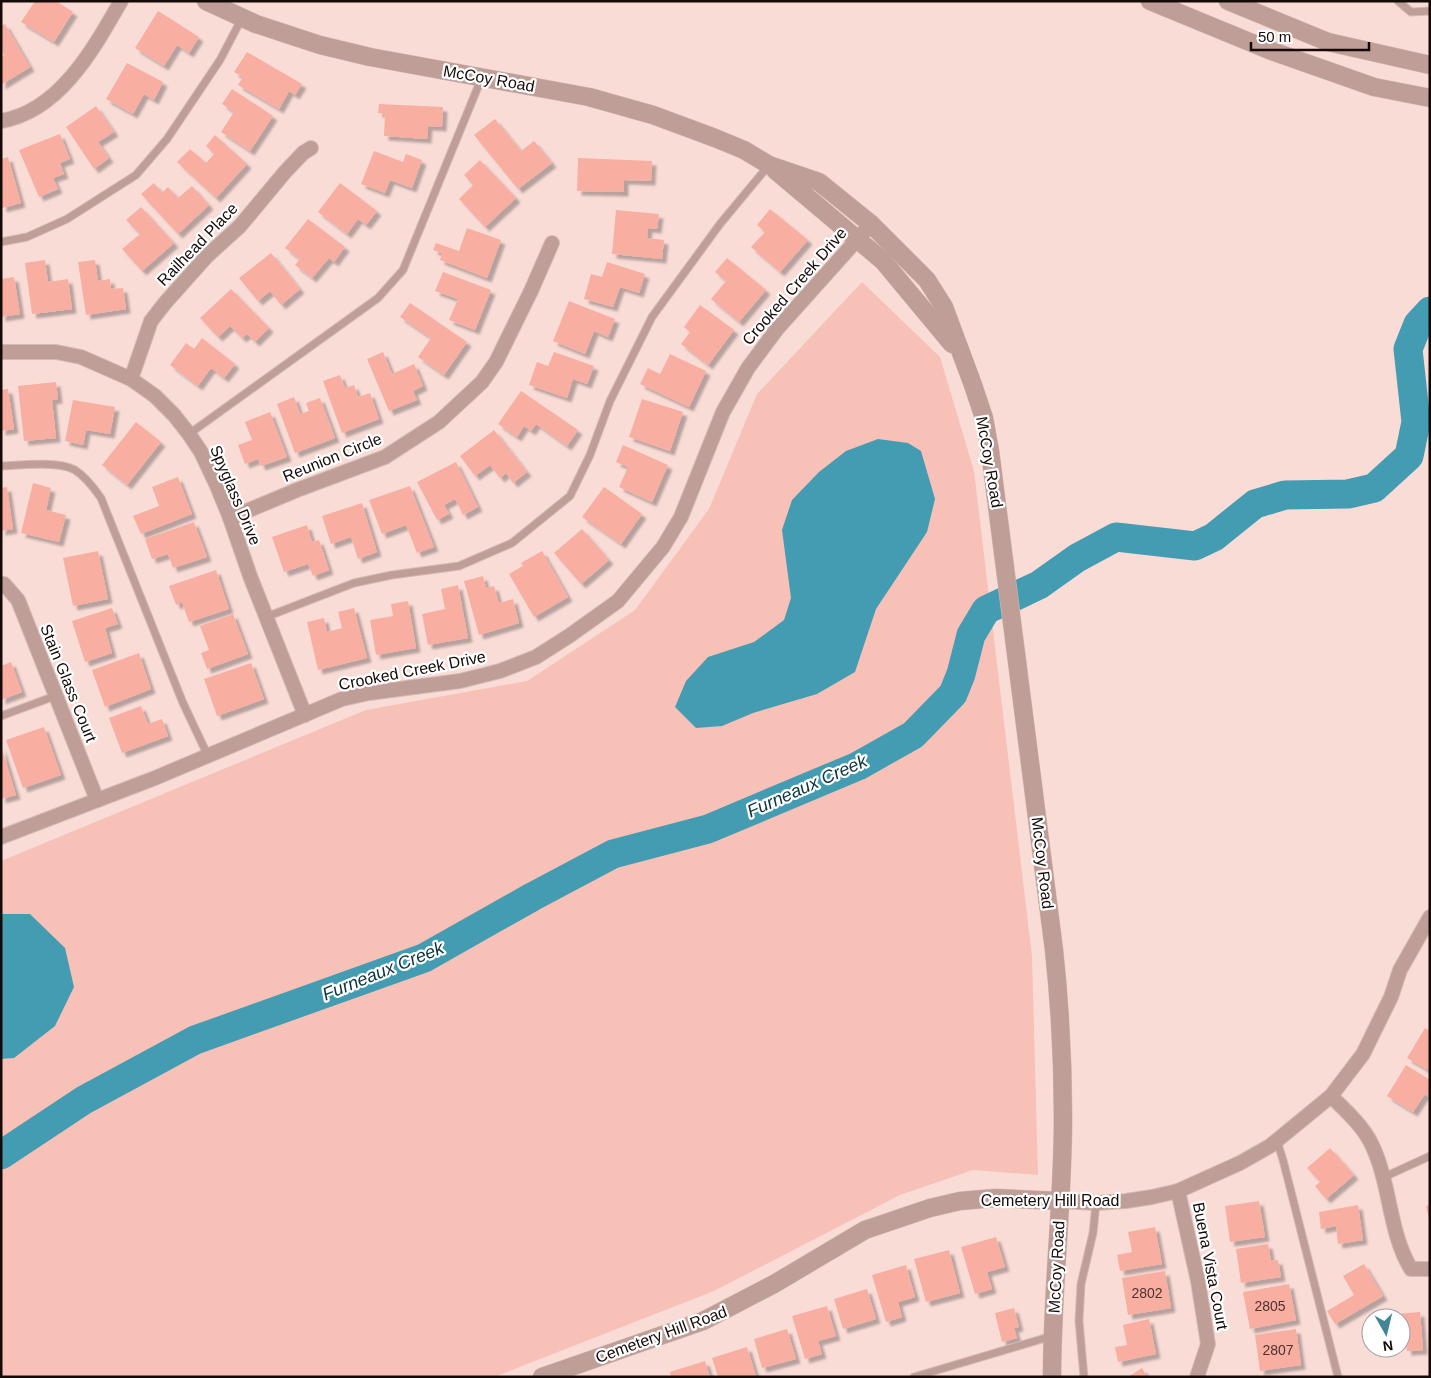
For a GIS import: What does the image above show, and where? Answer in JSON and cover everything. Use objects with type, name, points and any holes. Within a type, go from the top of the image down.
[{"type":"street","points":[[1,121],[33,109],[75,75],[100,38],[121,1]]},
{"type":"street","name":"McCoy Road","points":[[206,1],[256,24],[320,45],[370,57],[589,97],[653,115],[744,150],[769,165],[808,200],[883,260],[961,356]]},
{"type":"street","points":[[1150,1],[1263,48],[1374,87],[1430,98]]},
{"type":"street","points":[[1228,1],[1328,42],[1430,65]]},
{"type":"street","name":"Railhead Place","points":[[131,379],[151,321],[165,303],[207,256],[240,226],[285,172],[303,153],[311,148]]},
{"type":"street","name":"McCoy Road","points":[[769,165],[819,182],[871,224],[927,280],[944,307],[984,418],[1017,654],[1062,1026],[1063,1119],[1052,1336],[1052,1377]]},
{"type":"street","name":"Crooked Creek Drive","points":[[1,838],[155,778],[342,699],[369,693],[460,681],[500,671],[536,657],[569,636],[618,601],[663,547],[681,517],[723,412],[748,368],[777,328],[871,224]]},
{"type":"street","name":"Reunion Circle","points":[[230,518],[297,490],[385,457],[439,422],[482,382],[496,362],[552,243]]},
{"type":"street","name":"Spyglass Drive","points":[[1,352],[56,352],[81,357],[131,379],[156,396],[190,434],[201,452],[230,518],[250,576],[305,716]]},
{"type":"street","name":"Stain Glass Court","points":[[1,584],[4,584],[18,600],[97,800]]},
{"type":"street","name":"Cemetery Hill Road","points":[[547,1376],[703,1321],[774,1284],[865,1230],[930,1208],[960,1201],[995,1198],[1096,1203],[1152,1197],[1178,1191],[1240,1163],[1277,1141],[1331,1096],[1363,1054],[1391,997],[1400,970],[1430,917]]},
{"type":"street","points":[[1331,1096],[1363,1130],[1374,1152],[1402,1254],[1411,1269],[1430,1269]]},
{"type":"street","name":"Buena Vista Court","points":[[1178,1191],[1198,1281],[1208,1344],[1197,1377]]},
{"type":"lane","points":[[1398,1],[1411,12],[1430,12]]},
{"type":"lane","points":[[1,242],[27,237],[67,219],[136,175],[168,138],[220,60],[242,18]]},
{"type":"lane","points":[[190,434],[378,298],[403,270],[482,76]]},
{"type":"lane","points":[[266,617],[354,583],[392,575],[460,566],[512,544],[570,496],[590,455],[610,401],[652,317],[720,224],[769,165]]},
{"type":"lane","points":[[1,466],[42,464],[74,470],[92,484],[101,498],[183,702],[208,756]]},
{"type":"lane","points":[[1,716],[55,696]]},
{"type":"lane","points":[[1277,1141],[1338,1377]]},
{"type":"lane","points":[[1382,1178],[1430,1156]]},
{"type":"lane","points":[[1084,1377],[1080,1322],[1081,1284],[1093,1233],[1096,1203]]},
{"type":"lane","points":[[914,1377],[1052,1336]]},
{"type":"shaded area","points":[[862,282],[940,357],[974,471],[1032,956],[1038,1175],[973,1170],[900,1195],[714,1291],[494,1377],[1,1377],[1,861],[366,710],[527,681],[635,610],[709,509],[757,394]]},
{"type":"water","points":[[878,439],[908,443],[921,451],[935,499],[927,532],[876,609],[855,672],[817,694],[753,713],[722,726],[696,728],[675,707],[686,681],[708,657],[754,642],[784,620],[791,598],[782,530],[792,500],[819,472],[846,451]]},
{"type":"water","points":[[1,914],[30,914],[65,948],[74,987],[55,1026],[14,1058],[1,1059]]},
{"type":"building","points":[[35,1],[56,1],[73,12],[54,42],[21,22]]},
{"type":"building","points":[[158,11],[199,37],[189,53],[177,45],[164,66],[135,48]]},
{"type":"building","points":[[5,24],[30,67],[1,85],[1,57],[4,55],[1,50],[1,26]]},
{"type":"building","points":[[247,52],[302,84],[295,95],[289,91],[279,109],[238,85],[243,77],[234,72]]},
{"type":"building","points":[[127,63],[163,82],[154,100],[144,94],[133,114],[106,99]]},
{"type":"building","points":[[232,89],[273,116],[250,151],[221,132],[234,112],[222,104]]},
{"type":"building","points":[[379,104],[443,107],[442,127],[428,126],[427,139],[384,136],[385,114],[378,113]]},
{"type":"building","points":[[96,106],[114,132],[98,142],[109,158],[94,169],[66,127]]},
{"type":"building","points":[[495,119],[521,151],[534,141],[552,163],[518,189],[474,135]]},
{"type":"building","points":[[60,134],[70,159],[60,163],[64,174],[53,178],[58,189],[39,197],[19,150]]},
{"type":"building","points":[[215,135],[247,164],[216,198],[177,162],[190,149],[206,163],[214,154],[206,146]]},
{"type":"building","points":[[374,151],[403,162],[406,154],[422,160],[412,188],[390,180],[385,193],[361,184]]},
{"type":"building","points":[[8,157],[21,203],[2,208],[1,159]]},
{"type":"building","points":[[578,158],[652,161],[651,181],[624,180],[624,192],[577,191]]},
{"type":"building","points":[[480,160],[516,198],[485,227],[459,199],[473,185],[464,175]]},
{"type":"building","points":[[154,183],[162,193],[168,187],[178,198],[192,186],[209,205],[178,234],[141,194]]},
{"type":"building","points":[[340,183],[377,211],[366,225],[358,219],[347,234],[318,212]]},
{"type":"building","points":[[141,207],[174,243],[142,271],[122,249],[140,234],[126,220]]},
{"type":"building","points":[[770,209],[808,240],[780,272],[751,247],[765,232],[757,225]]},
{"type":"building","points":[[616,210],[659,214],[657,229],[648,228],[647,238],[664,240],[662,259],[612,254]]},
{"type":"building","points":[[308,219],[345,247],[334,262],[329,258],[312,278],[295,265],[300,259],[285,248]]},
{"type":"building","points":[[467,228],[501,240],[487,278],[440,260],[442,253],[433,250],[436,243],[459,251]]},
{"type":"building","points":[[271,253],[300,289],[281,305],[270,291],[258,301],[239,278]]},
{"type":"building","points":[[727,258],[766,290],[739,322],[711,299],[726,281],[715,272]]},
{"type":"building","points":[[45,260],[48,282],[68,279],[72,309],[32,314],[25,263]]},
{"type":"building","points":[[95,260],[98,281],[110,279],[111,289],[123,288],[126,309],[86,315],[78,262]]},
{"type":"building","points":[[607,262],[645,274],[639,293],[620,287],[613,307],[584,299],[591,274],[602,277]]},
{"type":"building","points":[[443,272],[491,290],[475,330],[449,320],[458,299],[435,291]]},
{"type":"building","points":[[14,277],[20,314],[1,317],[1,279]]},
{"type":"building","points":[[231,289],[269,328],[255,342],[247,334],[242,338],[230,326],[218,337],[200,318]]},
{"type":"building","points":[[569,301],[615,319],[608,337],[594,331],[585,354],[553,341]]},
{"type":"building","points":[[410,303],[467,342],[444,375],[418,357],[431,338],[400,317]]},
{"type":"building","points":[[700,305],[734,330],[708,365],[681,344],[690,332],[684,327]]},
{"type":"building","points":[[202,338],[235,364],[224,378],[211,368],[198,386],[170,365],[186,343],[194,349]]},
{"type":"building","points":[[383,352],[392,374],[414,364],[423,386],[413,391],[417,400],[389,411],[367,359]]},
{"type":"building","points":[[554,352],[594,366],[587,384],[573,379],[567,398],[529,385],[537,362],[548,366]]},
{"type":"building","points":[[670,354],[706,371],[689,407],[640,384],[648,368],[660,374]]},
{"type":"building","points":[[340,375],[345,388],[354,385],[358,397],[370,393],[379,419],[342,433],[323,381]]},
{"type":"building","points":[[56,382],[58,399],[52,400],[56,438],[24,441],[18,386]]},
{"type":"building","points":[[8,389],[14,429],[1,431],[1,390]]},
{"type":"building","points":[[521,391],[578,430],[567,446],[536,424],[531,431],[524,426],[517,437],[498,424]]},
{"type":"building","points":[[294,397],[300,414],[309,411],[306,403],[320,398],[335,438],[295,453],[277,404]]},
{"type":"building","points":[[642,399],[683,412],[670,451],[629,437]]},
{"type":"building","points":[[73,400],[115,407],[110,434],[86,430],[83,445],[65,441]]},
{"type":"building","points":[[270,412],[287,457],[261,466],[258,459],[245,464],[238,445],[252,440],[245,422]]},
{"type":"building","points":[[136,422],[161,442],[127,485],[102,465]]},
{"type":"building","points":[[494,430],[527,472],[513,483],[506,473],[500,478],[490,465],[475,476],[460,456]]},
{"type":"building","points":[[623,445],[668,465],[652,502],[619,487],[628,467],[616,462]]},
{"type":"building","points":[[456,462],[478,507],[463,515],[455,499],[444,505],[449,514],[437,520],[417,482]]},
{"type":"building","points":[[178,477],[192,514],[141,534],[133,516],[159,506],[152,487]]},
{"type":"building","points":[[33,483],[51,488],[46,510],[66,515],[59,542],[21,533]]},
{"type":"building","points":[[410,486],[434,547],[417,553],[406,525],[382,534],[369,500]]},
{"type":"building","points":[[7,487],[13,529],[1,531],[1,488]]},
{"type":"building","points":[[604,487],[642,514],[621,544],[582,517]]},
{"type":"building","points":[[362,503],[377,552],[358,559],[351,537],[331,544],[322,516]]},
{"type":"building","points":[[194,522],[207,557],[173,568],[168,554],[152,559],[145,539]]},
{"type":"building","points":[[307,525],[312,542],[319,540],[329,570],[313,576],[308,564],[284,572],[272,537]]},
{"type":"building","points":[[582,529],[609,560],[581,584],[554,553]]},
{"type":"building","points":[[98,551],[108,599],[73,606],[63,558]]},
{"type":"building","points":[[542,551],[568,597],[534,617],[509,574],[523,566],[521,563]]},
{"type":"building","points":[[216,570],[229,609],[189,622],[182,602],[176,605],[169,586]]},
{"type":"building","points":[[483,576],[486,588],[494,586],[499,603],[513,599],[519,623],[479,635],[464,581]]},
{"type":"building","points":[[458,585],[468,638],[428,645],[422,614],[445,609],[441,589]]},
{"type":"building","points":[[408,601],[416,648],[376,655],[370,620],[393,616],[391,604]]},
{"type":"building","points":[[112,608],[118,624],[105,628],[112,653],[85,662],[72,621]]},
{"type":"building","points":[[354,608],[367,658],[318,670],[307,622],[324,618],[327,632],[342,628],[338,612]]},
{"type":"building","points":[[233,614],[248,654],[207,669],[201,653],[209,650],[200,626]]},
{"type":"building","points":[[139,653],[151,689],[105,707],[92,670]]},
{"type":"building","points":[[11,662],[22,692],[1,700],[1,666]]},
{"type":"building","points":[[251,663],[264,699],[217,716],[204,679]]},
{"type":"building","points":[[141,706],[148,724],[162,719],[168,736],[122,753],[109,718]]},
{"type":"building","points":[[44,727],[61,775],[23,788],[6,740]]},
{"type":"building","points":[[1,746],[16,795],[1,799]]},
{"type":"building","points":[[1425,1028],[1430,1031],[1430,1071],[1407,1058]]},
{"type":"building","points":[[1406,1065],[1430,1080],[1430,1098],[1425,1094],[1413,1112],[1387,1096]]},
{"type":"building","points":[[1330,1148],[1354,1175],[1326,1199],[1315,1186],[1320,1182],[1307,1168]]},
{"type":"building","points":[[1259,1201],[1265,1237],[1230,1242],[1225,1206]]},
{"type":"building","points":[[1358,1205],[1363,1240],[1338,1244],[1336,1226],[1321,1229],[1319,1212]]},
{"type":"building","points":[[1430,1205],[1430,1218],[1429,1219],[1426,1206]]},
{"type":"building","points":[[1155,1227],[1162,1264],[1120,1271],[1117,1255],[1132,1252],[1128,1232]]},
{"type":"building","points":[[996,1237],[1005,1267],[987,1272],[992,1289],[975,1294],[961,1247]]},
{"type":"building","points":[[1268,1244],[1271,1261],[1278,1260],[1281,1277],[1241,1283],[1236,1249]]},
{"type":"building","points":[[949,1250],[960,1293],[926,1302],[914,1259]]},
{"type":"building","points":[[1364,1264],[1383,1296],[1335,1324],[1327,1311],[1354,1295],[1343,1276]]},
{"type":"building","points":[[906,1265],[915,1297],[898,1302],[902,1317],[886,1322],[872,1275]]},
{"type":"building","points":[[1165,1271],[1171,1308],[1128,1315],[1122,1278]]},
{"type":"building","points":[[1289,1284],[1296,1320],[1250,1329],[1243,1292]]},
{"type":"building","points":[[867,1289],[876,1319],[843,1329],[834,1299]]},
{"type":"building","points":[[827,1306],[836,1336],[818,1341],[822,1354],[805,1359],[792,1316]]},
{"type":"building","points":[[1014,1308],[1019,1327],[1014,1328],[1017,1338],[1002,1342],[995,1313]]},
{"type":"building","points":[[1420,1312],[1423,1350],[1411,1351],[1411,1313]]},
{"type":"building","points":[[1149,1319],[1156,1354],[1118,1362],[1115,1347],[1127,1345],[1123,1325]]},
{"type":"building","points":[[787,1329],[796,1359],[762,1368],[754,1339]]},
{"type":"building","points":[[1296,1329],[1301,1365],[1260,1371],[1255,1335]]},
{"type":"building","points":[[747,1347],[756,1376],[718,1377],[712,1358]]},
{"type":"building","points":[[705,1361],[710,1377],[671,1377],[670,1372]]},
{"type":"building","points":[[1142,1368],[1147,1377],[1128,1377]]},
{"type":"waterway","name":"Furneaux Creek","points":[[1,1155],[84,1100],[195,1040],[424,958],[613,854],[708,829],[858,766],[913,735],[953,694],[961,674],[971,635],[986,610],[1039,585],[1077,558],[1116,537],[1195,546],[1214,537],[1255,504],[1285,495],[1348,494],[1374,488],[1409,456],[1416,422],[1408,349],[1418,324],[1430,311]]}]
